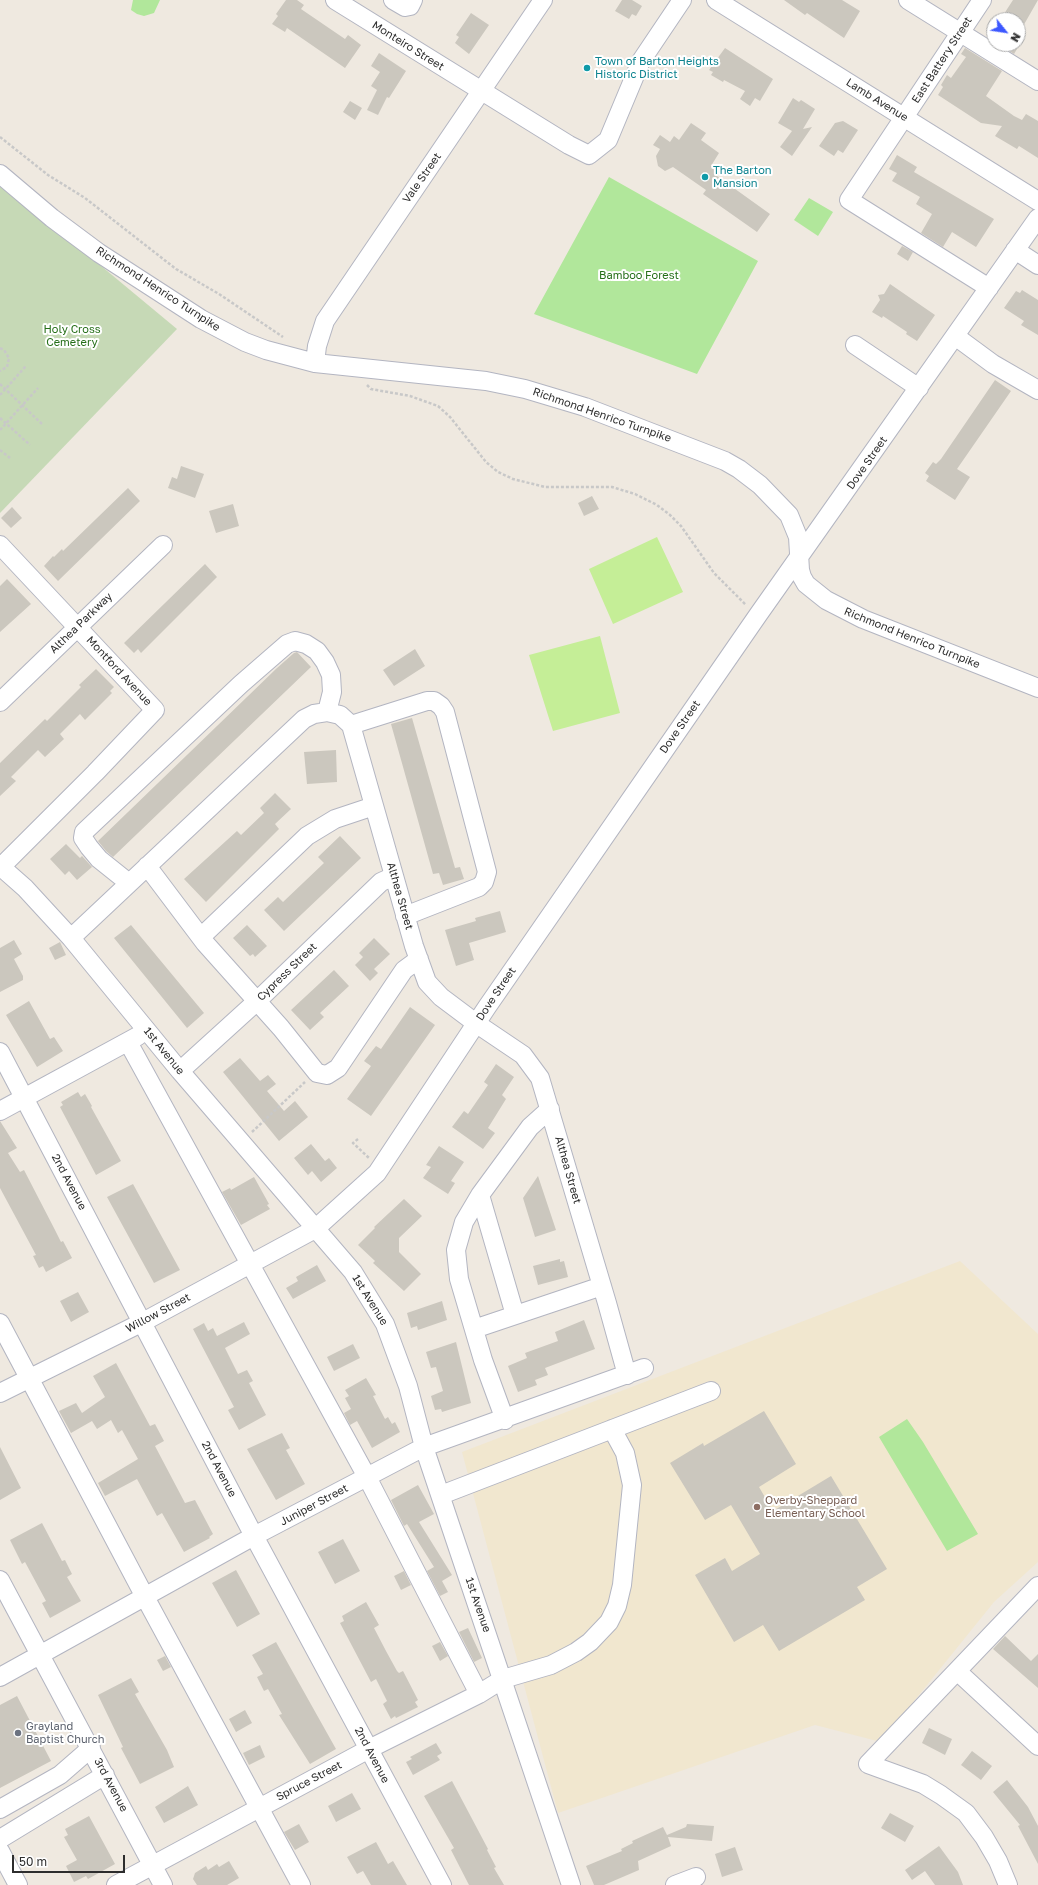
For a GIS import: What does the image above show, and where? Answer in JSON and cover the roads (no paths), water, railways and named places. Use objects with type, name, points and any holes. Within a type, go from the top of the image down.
[{"type":"street","name":"Monteiro Street","points":[[335,0],[569,145],[589,155],[608,140],[641,61],[682,0]]},
{"type":"street","points":[[393,0],[405,7],[410,6],[413,0]]},
{"type":"street","name":"Vale Street","points":[[315,363],[317,346],[325,321],[543,0]]},
{"type":"street","name":"Lamb Avenue","points":[[716,0],[1038,201]]},
{"type":"street","points":[[908,0],[1038,80]]},
{"type":"street","name":"East Battery Street","points":[[982,0],[849,200],[989,288]]},
{"type":"street","name":"Richmond Henrico Turnpike","points":[[0,174],[52,218],[94,248],[201,319],[245,342],[315,363],[486,382],[520,388],[585,407],[701,451],[739,469],[770,494],[789,515],[795,526],[798,537],[800,570],[806,584],[839,608],[862,619],[1038,688]]},
{"type":"street","name":"Dove Street","points":[[315,1229],[380,1169],[477,1024],[799,555],[919,388],[1038,218]]},
{"type":"street","points":[[1015,250],[1038,265]]},
{"type":"street","points":[[955,336],[993,364],[1038,390]]},
{"type":"street","points":[[855,345],[919,388]]},
{"type":"street","name":"Althea Parkway","points":[[0,702],[77,626],[164,544]]},
{"type":"street","name":"Montford Avenue","points":[[0,545],[155,710],[95,773],[1,866]]},
{"type":"street","points":[[129,883],[89,847],[84,838],[84,832],[240,684],[287,644],[295,641],[306,644],[317,651],[325,662],[331,676],[332,692],[327,712]]},
{"type":"street","points":[[72,938],[304,719],[314,714],[327,712],[340,715],[351,725],[428,701],[434,701],[441,706],[445,712],[487,872],[484,882],[479,887],[405,916]]},
{"type":"street","name":"Althea Street","points":[[351,725],[405,916],[427,982],[441,997],[477,1024],[523,1055],[540,1078],[602,1286],[626,1375]]},
{"type":"street","points":[[201,937],[307,836],[335,818],[374,806]]},
{"type":"street","name":"1st Avenue","points":[[1,866],[25,888],[72,938],[180,1071],[353,1272],[385,1324],[408,1386],[424,1447],[571,1885]]},
{"type":"street","points":[[147,866],[201,937],[256,1002],[281,1028],[316,1072],[327,1075],[338,1068],[404,970],[419,959]]},
{"type":"street","name":"Cypress Street","points":[[180,1071],[256,1002],[381,882],[394,876]]},
{"type":"street","points":[[0,1111],[148,1031]]},
{"type":"street","points":[[128,1042],[367,1477],[479,1694]]},
{"type":"street","name":"2nd Avenue","points":[[0,1052],[254,1536],[442,1885]]},
{"type":"street","points":[[505,1420],[458,1279],[456,1250],[464,1222],[480,1195],[530,1127],[550,1109]]},
{"type":"street","points":[[480,1195],[515,1315]]},
{"type":"street","name":"Willow Street","points":[[0,1393],[29,1377],[142,1322],[315,1229]]},
{"type":"street","points":[[474,1329],[602,1286]]},
{"type":"street","points":[[0,1323],[145,1597],[301,1885]]},
{"type":"street","name":"Juniper Street","points":[[0,1677],[254,1536],[424,1447],[505,1420],[644,1368]]},
{"type":"street","points":[[441,1495],[612,1428],[711,1392]]},
{"type":"street","name":"Spruce Street","points":[[116,1885],[369,1749],[479,1694],[503,1679],[551,1665],[576,1652],[600,1632],[609,1622],[617,1606],[622,1585],[632,1485],[625,1453],[612,1428]]},
{"type":"street","name":"3rd Avenue","points":[[0,1580],[163,1885]]},
{"type":"street","points":[[1008,1885],[998,1861],[984,1837],[966,1813],[923,1784],[868,1764],[957,1671],[1036,1592]]},
{"type":"street","points":[[957,1671],[1038,1746]]},
{"type":"street","points":[[0,1809],[65,1770],[91,1748]]},
{"type":"street","points":[[0,1839],[105,1775]]},
{"type":"street","points":[[0,1851],[18,1885]]},
{"type":"street","points":[[675,1885],[696,1876]]},
{"type":"place","name":"Town of Barton Heights Historic District","points":[[587,68]]},
{"type":"place","name":"The Barton Mansion","points":[[705,177]]},
{"type":"place","name":"Overby-Sheppard Elementary School","points":[[757,1507]]},
{"type":"place","name":"Grayland Baptist Church","points":[[18,1733]]},
{"type":"park label","name":"Bamboo Forest","points":[[639,276]]},
{"type":"park label","name":"Holy Cross Cemetery","points":[[72,336]]}]
